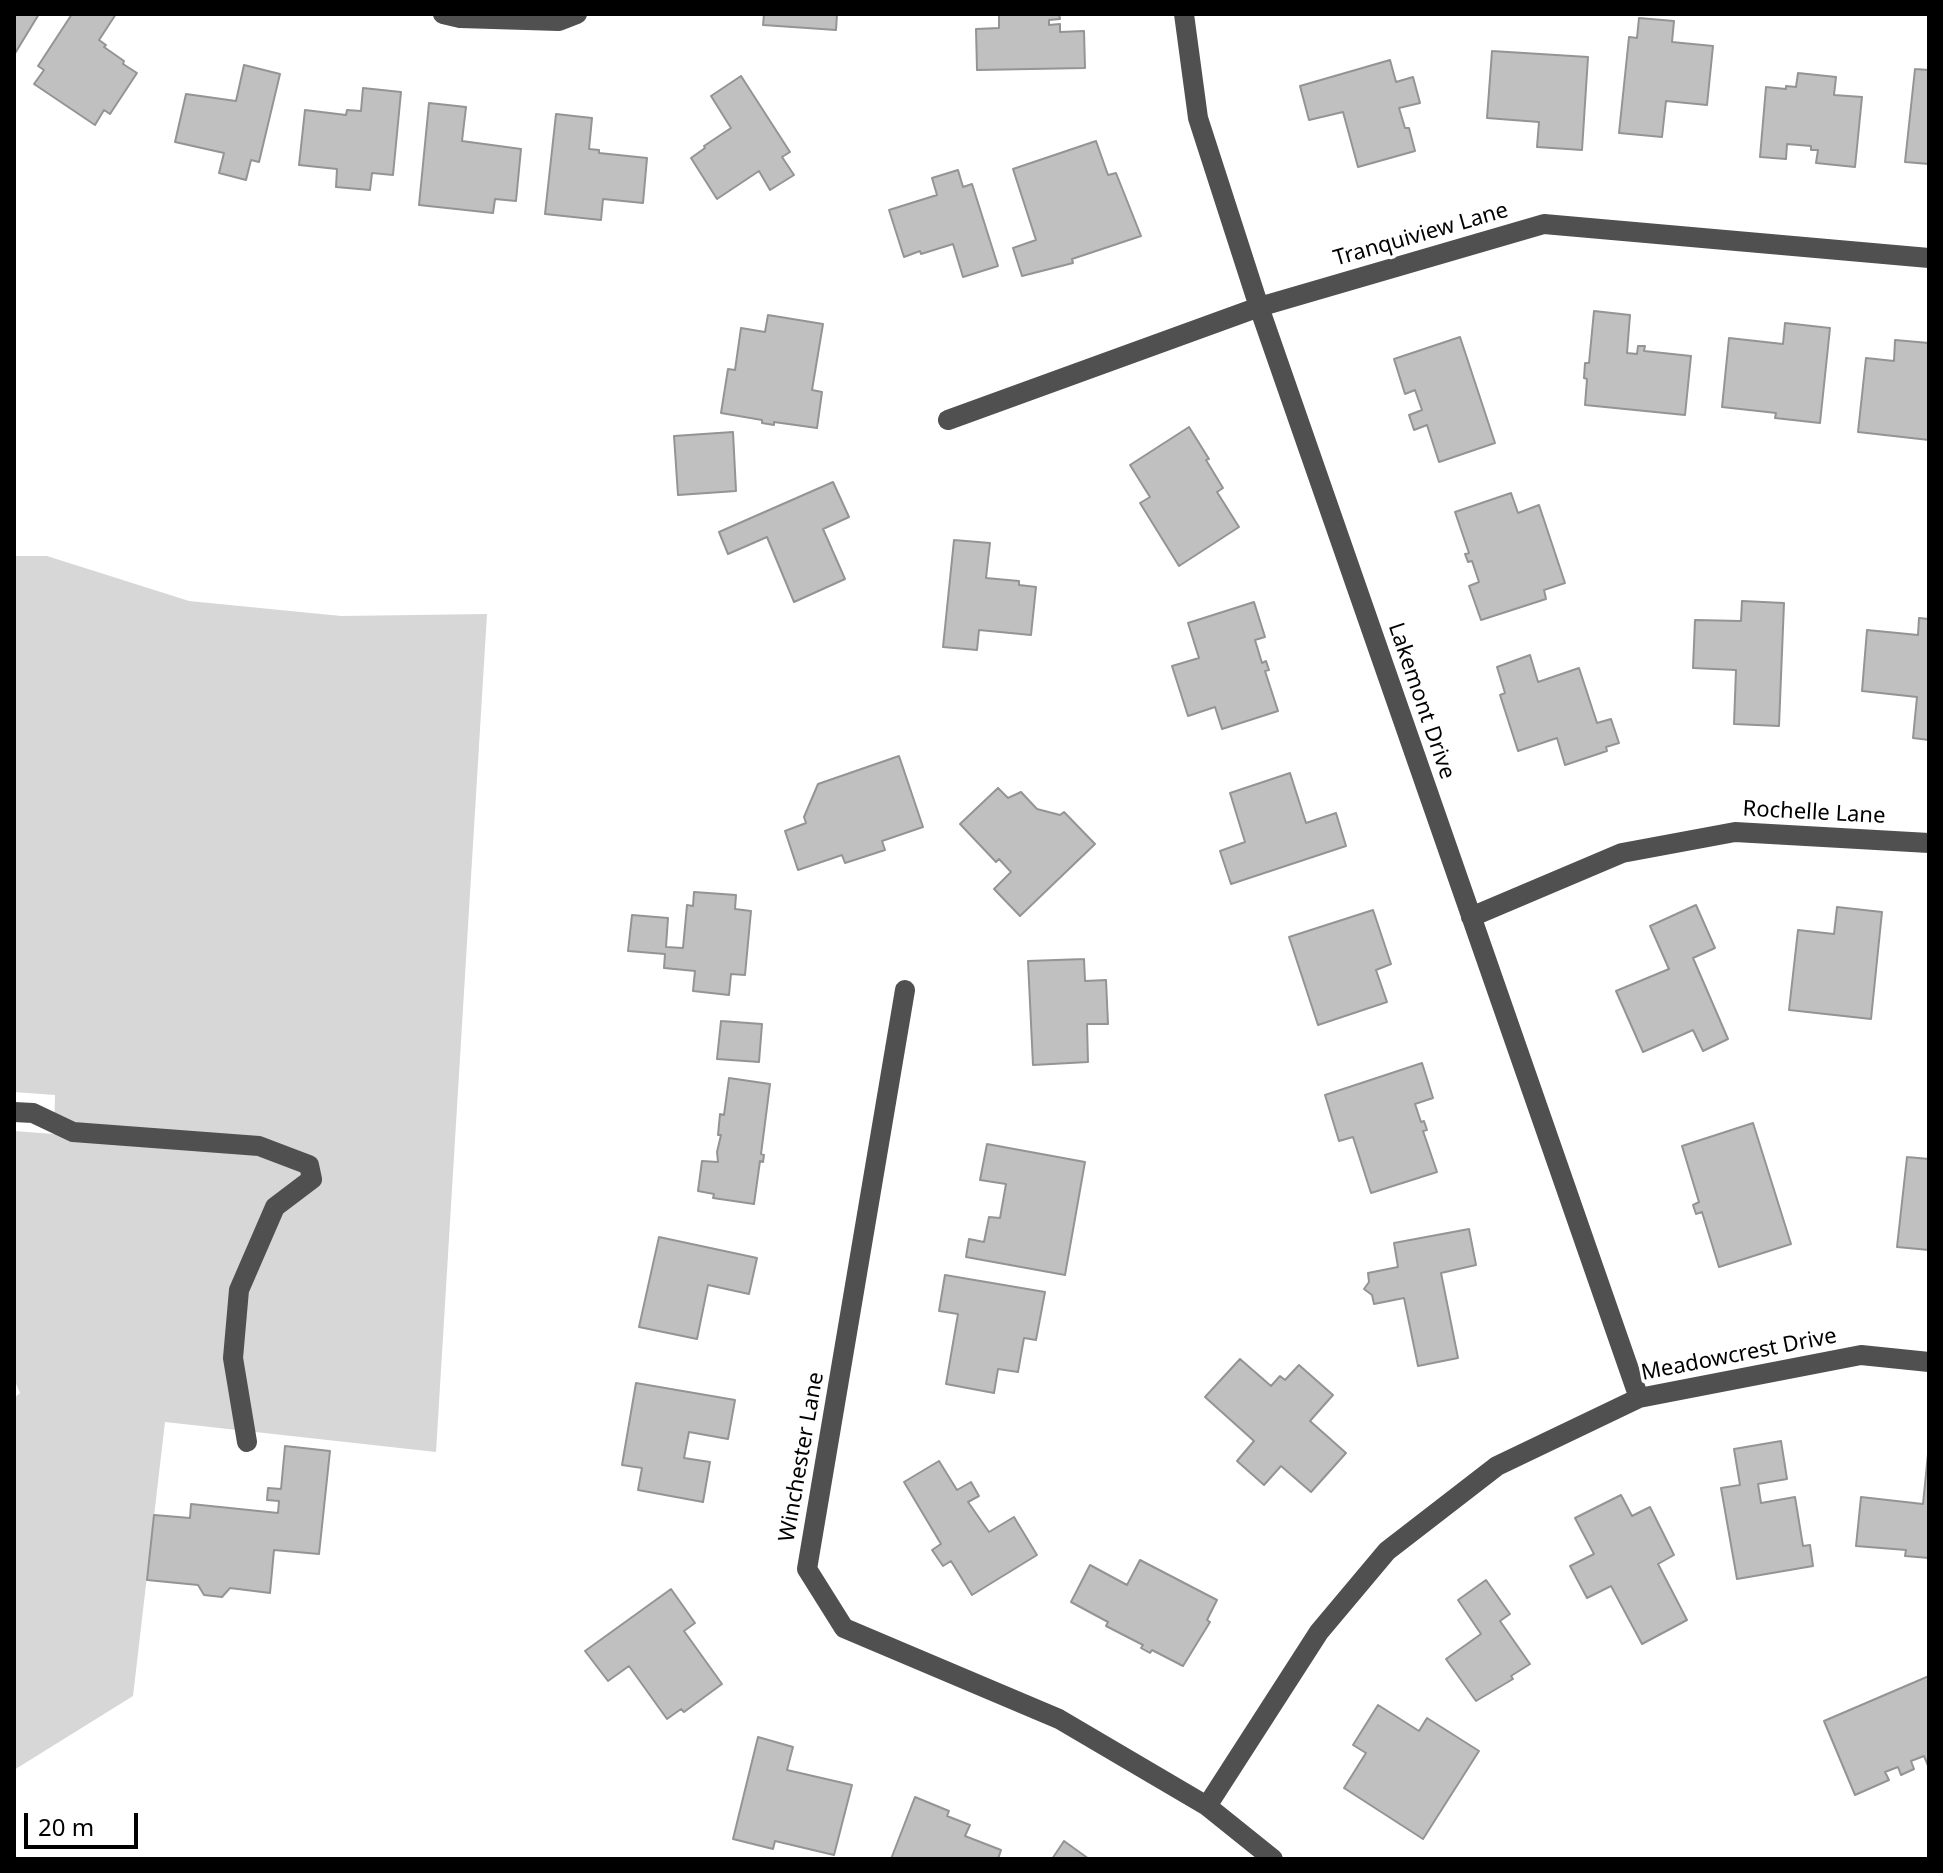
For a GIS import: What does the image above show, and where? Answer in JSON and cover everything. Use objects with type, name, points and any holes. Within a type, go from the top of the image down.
[{"type":"street","points":[[443,14],[460,18],[559,21],[577,14]]},
{"type":"street","name":"Lakemont Drive","points":[[1184,14],[1198,118],[1259,307],[1639,1398]]},
{"type":"street","name":"Tranquiview Lane","points":[[948,420],[1259,307],[1544,224],[1929,258]]},
{"type":"street","name":"Rochelle Lane","points":[[1471,917],[1622,853],[1735,832],[1929,843]]},
{"type":"street","name":"Winchester Lane","points":[[905,990],[807,1569],[844,1628],[1059,1719],[1207,1806],[1273,1859]]},
{"type":"street","points":[[23,1112],[73,1132],[259,1146],[309,1165],[312,1179],[275,1207],[239,1290],[233,1358],[247,1442]]},
{"type":"street","name":"Meadowcrest Drive","points":[[1207,1806],[1319,1632],[1387,1551],[1497,1466],[1639,1398],[1861,1355],[1929,1362]]},
{"type":"shaded area","points":[[14,556],[47,556],[189,601],[341,616],[487,614],[436,1452],[165,1422],[133,1696],[14,1770],[14,1398],[20,1393],[14,1379],[14,1131],[54,1134],[55,1095],[14,1092]]},
{"type":"building","points":[[14,14],[39,14],[14,55]]},
{"type":"building","points":[[72,14],[116,14],[99,40],[137,73],[110,114],[104,110],[95,125],[34,84],[44,70],[38,66]]},
{"type":"building","points":[[764,14],[837,14],[836,30],[763,25]]},
{"type":"building","points":[[999,14],[1059,14],[1060,19],[1049,20],[1049,25],[1060,24],[1060,32],[1084,31],[1085,68],[977,70],[976,29],[999,28]]},
{"type":"building","points":[[1639,18],[1674,21],[1672,42],[1713,46],[1707,105],[1666,101],[1662,137],[1619,133],[1629,37],[1637,38]]},
{"type":"building","points":[[1492,51],[1588,57],[1582,150],[1537,147],[1539,122],[1487,118]]},
{"type":"building","points":[[1390,60],[1396,82],[1413,77],[1420,103],[1399,108],[1415,151],[1358,167],[1343,112],[1309,120],[1300,86]]},
{"type":"building","points":[[244,65],[280,74],[259,162],[251,160],[246,180],[219,173],[224,153],[175,142],[186,94],[236,101]]},
{"type":"building","points":[[1915,69],[1929,70],[1929,164],[1905,162]]},
{"type":"building","points":[[1798,73],[1836,77],[1834,95],[1862,97],[1855,167],[1816,163],[1818,150],[1811,150],[1811,146],[1787,144],[1786,159],[1760,157],[1766,87],[1796,87]]},
{"type":"building","points":[[741,76],[790,152],[782,157],[794,175],[770,190],[759,171],[717,199],[691,158],[731,128],[711,96]]},
{"type":"building","points":[[363,88],[401,92],[393,175],[372,173],[370,190],[336,187],[337,169],[299,165],[305,110],[346,115],[347,110],[361,111]]},
{"type":"building","points":[[429,103],[466,107],[462,141],[521,149],[516,201],[495,199],[493,213],[419,205]]},
{"type":"building","points":[[556,114],[592,118],[589,149],[599,150],[599,153],[647,158],[643,203],[603,199],[601,220],[545,214]]},
{"type":"building","points":[[1096,141],[1108,175],[1116,173],[1141,236],[1072,259],[1073,263],[1022,276],[1013,248],[1036,240],[1013,169]]},
{"type":"building","points":[[958,170],[963,187],[972,184],[998,266],[963,277],[953,244],[904,257],[889,210],[937,195],[932,178]]},
{"type":"building","points":[[1594,311],[1630,315],[1627,353],[1637,354],[1638,346],[1645,346],[1644,351],[1691,356],[1685,415],[1585,405],[1585,363],[1589,363]]},
{"type":"building","points":[[768,315],[823,324],[812,390],[822,392],[817,428],[774,422],[774,425],[721,413],[728,369],[735,370],[741,328],[765,332]]},
{"type":"building","points":[[1785,323],[1830,328],[1820,423],[1775,418],[1776,413],[1722,407],[1729,338],[1783,344]]},
{"type":"building","points":[[1460,337],[1495,443],[1439,462],[1427,425],[1414,430],[1409,415],[1422,410],[1415,390],[1405,394],[1394,359]]},
{"type":"building","points":[[1895,340],[1929,343],[1929,440],[1858,432],[1866,358],[1894,361]]},
{"type":"building","points":[[1189,427],[1223,488],[1217,492],[1239,527],[1179,566],[1140,503],[1150,497],[1130,465]]},
{"type":"building","points":[[733,432],[736,491],[678,495],[674,436]]},
{"type":"building","points":[[833,482],[849,517],[823,529],[845,579],[794,602],[767,537],[728,554],[719,532]]},
{"type":"building","points":[[1511,493],[1518,513],[1539,505],[1565,583],[1544,590],[1546,599],[1481,620],[1469,586],[1479,582],[1472,561],[1468,562],[1465,554],[1469,553],[1455,512]]},
{"type":"building","points":[[954,540],[990,543],[986,578],[1019,581],[1019,585],[1036,587],[1031,635],[979,630],[977,650],[943,647]]},
{"type":"building","points":[[1742,601],[1784,603],[1779,726],[1734,724],[1736,670],[1693,668],[1695,620],[1741,621]]},
{"type":"building","points":[[1254,602],[1265,637],[1255,640],[1262,663],[1266,661],[1269,670],[1265,671],[1278,711],[1222,729],[1215,707],[1188,716],[1172,666],[1199,658],[1188,623]]},
{"type":"building","points":[[1919,618],[1929,619],[1929,740],[1913,738],[1917,697],[1862,691],[1867,630],[1918,635]]},
{"type":"building","points":[[1530,655],[1538,682],[1579,668],[1597,723],[1611,719],[1619,743],[1606,747],[1607,751],[1565,765],[1557,738],[1518,751],[1500,695],[1505,693],[1497,667]]},
{"type":"building","points":[[899,756],[923,827],[882,841],[885,850],[845,863],[842,855],[798,870],[785,831],[806,823],[804,817],[818,784]]},
{"type":"building","points":[[1290,773],[1306,823],[1336,813],[1346,846],[1231,884],[1220,851],[1245,842],[1230,793]]},
{"type":"building","points":[[998,788],[1008,798],[1021,792],[1037,809],[1060,815],[1064,812],[1095,844],[1020,916],[994,889],[1011,872],[999,859],[996,862],[960,824]]},
{"type":"building","points":[[694,892],[736,895],[735,909],[751,911],[745,975],[731,974],[729,995],[693,991],[695,971],[664,968],[665,954],[628,951],[632,915],[668,918],[666,947],[683,948],[687,905],[693,906]]},
{"type":"building","points":[[1696,905],[1715,948],[1693,958],[1728,1039],[1703,1051],[1693,1030],[1643,1052],[1616,991],[1669,969],[1650,926]]},
{"type":"building","points":[[1837,907],[1882,912],[1871,1019],[1789,1010],[1798,930],[1834,934]]},
{"type":"building","points":[[1373,910],[1391,964],[1376,970],[1387,1002],[1318,1025],[1289,937]]},
{"type":"building","points":[[1084,959],[1085,981],[1106,980],[1108,1024],[1087,1024],[1088,1062],[1033,1065],[1028,961]]},
{"type":"building","points":[[721,1021],[762,1024],[759,1062],[717,1059]]},
{"type":"building","points":[[1422,1063],[1433,1098],[1415,1104],[1427,1130],[1423,1131],[1437,1172],[1371,1193],[1353,1137],[1339,1141],[1325,1095]]},
{"type":"building","points":[[729,1078],[770,1084],[761,1154],[764,1155],[763,1162],[760,1161],[754,1204],[713,1198],[714,1194],[698,1191],[702,1161],[718,1162],[720,1114],[724,1115]]},
{"type":"building","points":[[1753,1123],[1791,1244],[1719,1267],[1702,1212],[1696,1214],[1693,1205],[1699,1202],[1682,1146]]},
{"type":"building","points":[[987,1144],[1085,1162],[1065,1275],[966,1257],[969,1239],[984,1242],[989,1217],[1000,1218],[1006,1184],[980,1180]]},
{"type":"building","points":[[1907,1157],[1929,1159],[1929,1250],[1897,1247]]},
{"type":"building","points":[[1469,1229],[1476,1265],[1441,1273],[1458,1358],[1418,1366],[1404,1298],[1374,1304],[1372,1295],[1364,1289],[1369,1282],[1368,1273],[1398,1267],[1394,1243]]},
{"type":"building","points":[[659,1237],[757,1258],[749,1294],[708,1285],[697,1339],[639,1327]]},
{"type":"building","points":[[945,1275],[1045,1292],[1036,1340],[1024,1338],[1018,1372],[998,1369],[994,1393],[946,1384],[958,1314],[939,1311]]},
{"type":"building","points":[[1240,1359],[1271,1386],[1280,1376],[1285,1380],[1299,1365],[1333,1395],[1310,1421],[1346,1453],[1311,1492],[1281,1466],[1264,1485],[1237,1461],[1254,1441],[1205,1397]]},
{"type":"building","points":[[636,1383],[735,1400],[728,1439],[689,1432],[684,1458],[710,1462],[703,1502],[638,1490],[642,1468],[622,1465]]},
{"type":"building","points":[[1781,1441],[1787,1479],[1758,1484],[1761,1503],[1795,1497],[1803,1546],[1810,1545],[1813,1566],[1737,1579],[1721,1488],[1740,1485],[1734,1449]]},
{"type":"building","points":[[285,1446],[330,1451],[319,1554],[274,1550],[270,1593],[230,1588],[222,1597],[204,1595],[198,1585],[147,1580],[154,1515],[190,1518],[191,1504],[278,1513],[279,1501],[267,1500],[268,1488],[281,1489]]},
{"type":"building","points":[[1928,1454],[1929,1558],[1905,1556],[1906,1550],[1856,1546],[1861,1497],[1923,1504]]},
{"type":"building","points":[[939,1461],[957,1490],[971,1482],[979,1496],[968,1502],[989,1532],[1014,1517],[1037,1555],[972,1595],[951,1561],[943,1566],[932,1550],[941,1544],[904,1482]]},
{"type":"building","points":[[1621,1495],[1632,1516],[1650,1507],[1674,1555],[1658,1564],[1687,1620],[1642,1644],[1611,1586],[1587,1598],[1570,1566],[1594,1554],[1575,1518]]},
{"type":"building","points":[[1140,1560],[1217,1600],[1207,1620],[1210,1622],[1183,1666],[1152,1650],[1150,1653],[1141,1648],[1143,1645],[1106,1626],[1108,1622],[1071,1602],[1090,1565],[1127,1585]]},
{"type":"building","points":[[1486,1580],[1510,1614],[1500,1621],[1530,1664],[1511,1676],[1513,1679],[1476,1701],[1446,1659],[1481,1634],[1458,1600]]},
{"type":"building","points":[[671,1589],[695,1623],[684,1631],[722,1684],[684,1712],[681,1709],[667,1719],[629,1666],[608,1681],[585,1651]]},
{"type":"building","points":[[1929,1676],[1929,1768],[1924,1756],[1911,1761],[1914,1769],[1901,1775],[1898,1767],[1885,1772],[1889,1780],[1855,1795],[1824,1721]]},
{"type":"building","points":[[1378,1705],[1419,1731],[1427,1718],[1479,1751],[1423,1839],[1344,1788],[1366,1753],[1353,1745]]},
{"type":"building","points":[[758,1737],[793,1747],[787,1770],[852,1785],[834,1855],[775,1841],[773,1849],[733,1839]]},
{"type":"building","points":[[915,1797],[949,1811],[947,1816],[970,1825],[965,1836],[1001,1850],[998,1859],[891,1859]]},
{"type":"building","points":[[1064,1841],[1089,1859],[1052,1859]]}]
